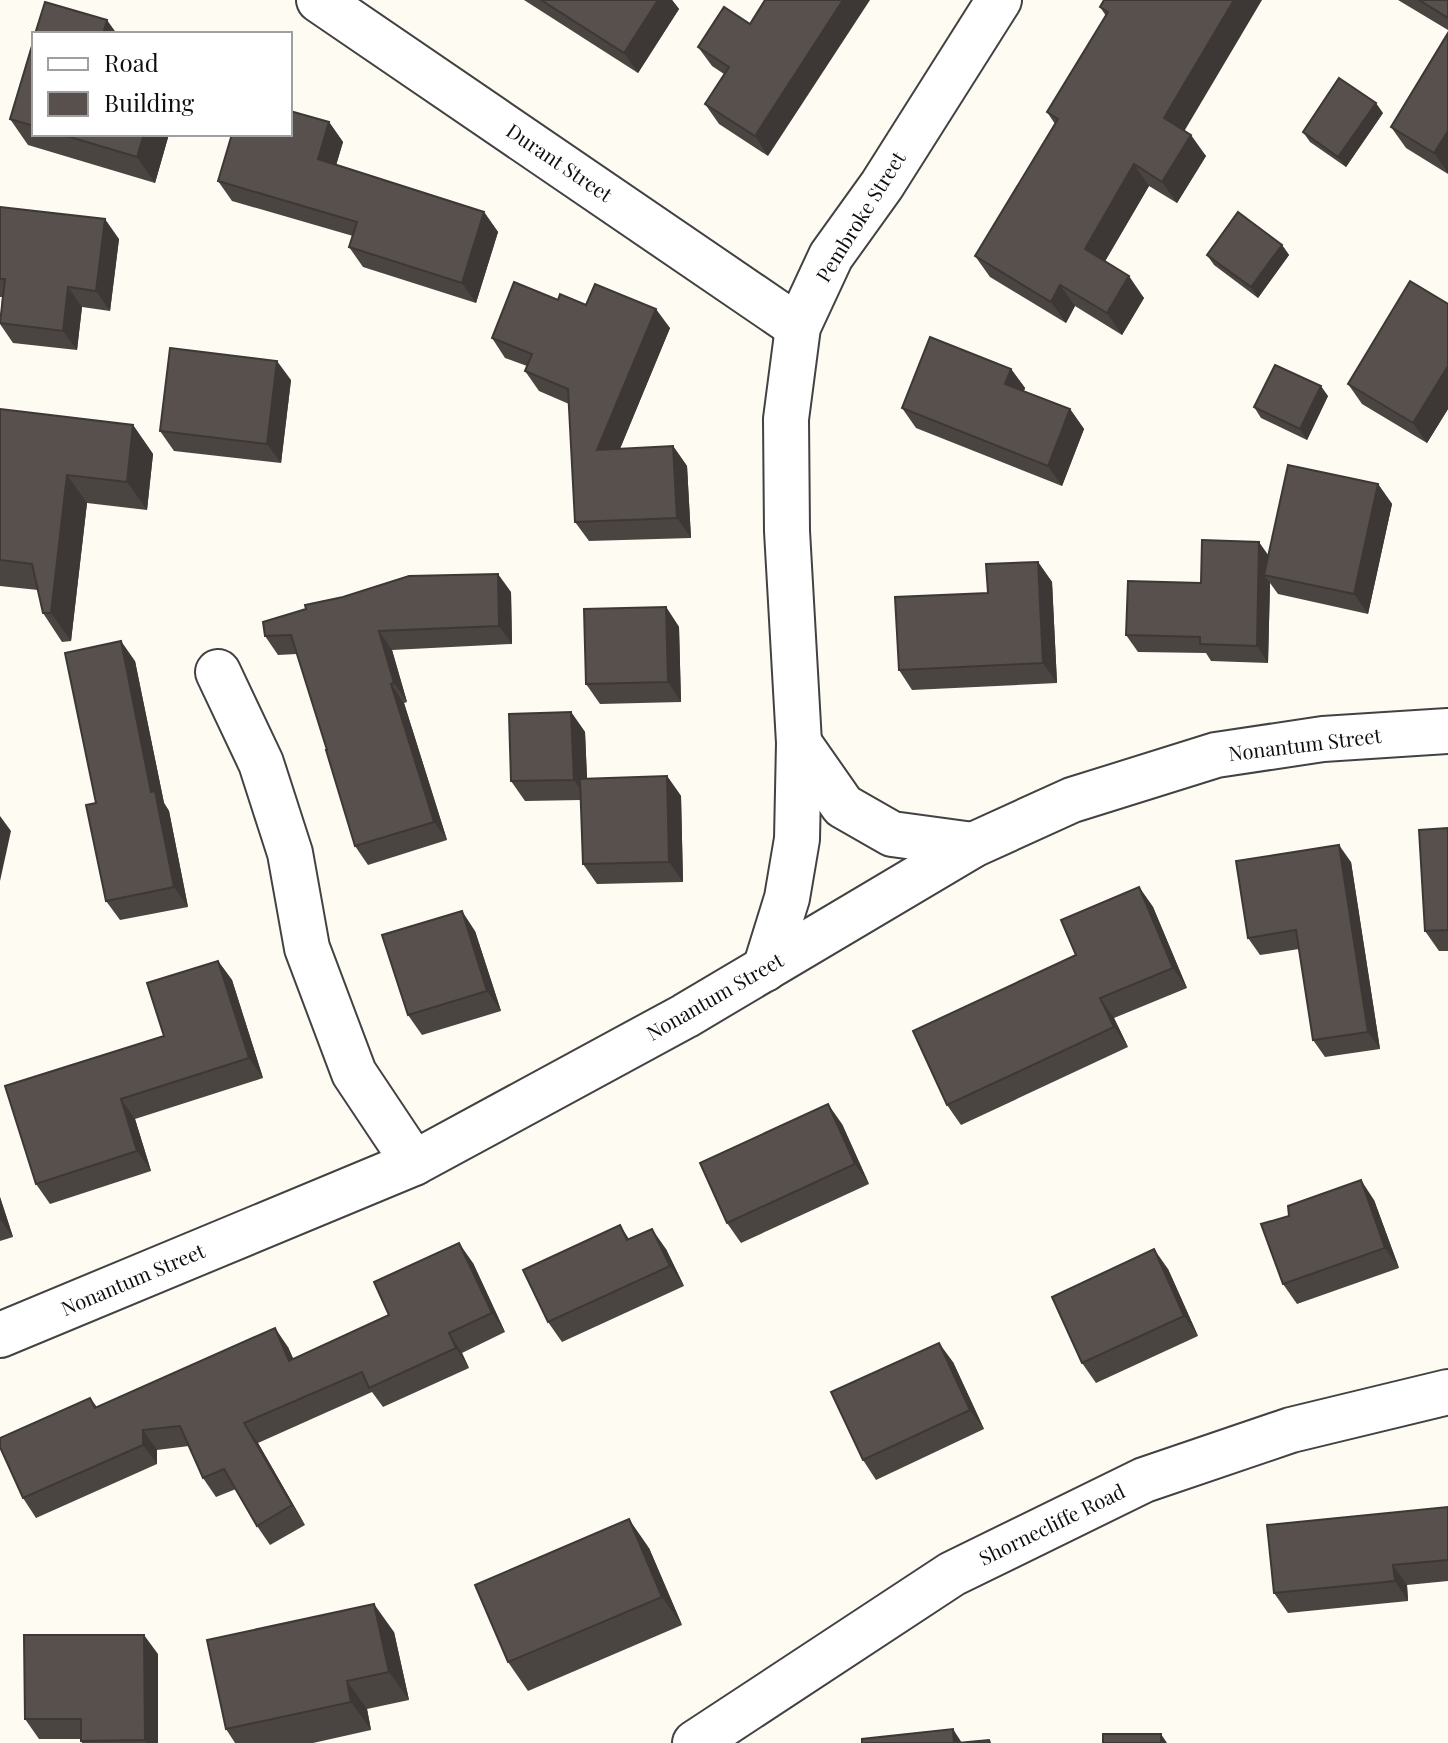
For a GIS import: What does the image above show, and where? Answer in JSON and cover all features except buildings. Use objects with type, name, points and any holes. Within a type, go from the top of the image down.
[{"type":"street","name":"Durant Street","points":[[319,0],[798,327]]},
{"type":"street","name":"Pembroke Street","points":[[765,969],[787,898],[797,839],[799,743],[787,531],[786,419],[798,327],[831,256],[882,185],[999,0]]},
{"type":"street","points":[[218,672],[261,763],[290,853],[307,948],[354,1073],[414,1163]]},
{"type":"street","name":"Nonantum Street","points":[[0,1335],[414,1163],[685,1016],[973,845],[1072,800],[1216,755],[1323,739],[1448,731]]},
{"type":"street","points":[[799,743],[843,806],[892,834],[973,845]]},
{"type":"street","name":"Shornecliffe Road","points":[[695,1743],[952,1574],[1144,1480],[1291,1430],[1448,1392]]}]
